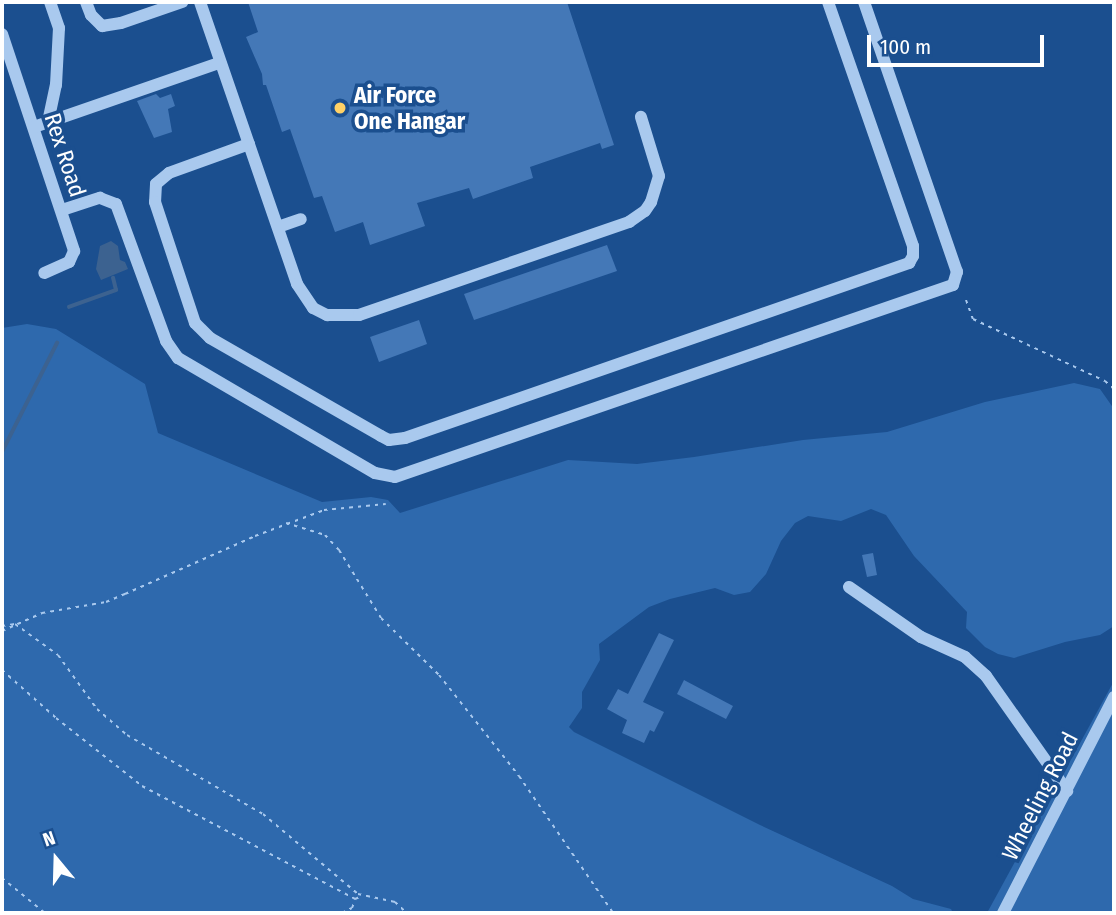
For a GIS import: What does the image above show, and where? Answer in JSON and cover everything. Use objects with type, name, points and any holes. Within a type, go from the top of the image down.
[{"type":"street","points":[[48,122],[56,85],[59,28],[50,2]]},
{"type":"street","points":[[86,2],[91,15],[102,26],[121,23],[182,2]]},
{"type":"street","points":[[200,2],[297,284],[313,308],[327,315],[359,315],[629,222],[645,211],[657,189],[659,176],[640,117]]},
{"type":"street","points":[[249,144],[169,173],[156,184],[155,202],[195,323],[210,338],[381,436],[389,440],[405,438],[909,263],[913,256],[913,246],[828,2]]},
{"type":"street","points":[[62,210],[100,198],[116,204],[166,341],[178,358],[375,473],[395,477],[953,285],[957,272],[864,2]]},
{"type":"street","name":"Rex Road","points":[[2,34],[73,243],[73,257],[63,266],[44,273]]},
{"type":"street","points":[[34,127],[219,63]]},
{"type":"street","points":[[278,227],[301,219]]},
{"type":"street","points":[[849,587],[921,637],[965,657],[986,676],[1067,791]]},
{"type":"street","name":"Wheeling Road","points":[[1003,913],[1114,697]]},
{"type":"path","points":[[966,300],[973,319],[1105,381],[1114,389]]},
{"type":"path","points":[[2,631],[42,613],[116,598],[286,523],[344,506],[386,504]]},
{"type":"path","points":[[286,523],[325,535],[340,550],[381,618],[439,675],[519,776],[613,913]]},
{"type":"path","points":[[2,626],[15,624],[58,654],[109,722],[263,814],[362,896],[395,902],[407,913]]},
{"type":"path","points":[[2,670],[56,718],[142,786],[355,900]]},
{"type":"path","points":[[2,878],[45,913]]},
{"type":"path","points":[[350,913],[355,900],[362,896]]},
{"type":"path","points":[[342,913],[352,908]]},
{"type":"shaded area","points":[[111,241],[118,246],[120,260],[125,262],[128,269],[101,280],[96,269],[100,246]]},
{"type":"shaded area","points":[[27,324],[56,329],[145,384],[158,433],[322,502],[371,497],[388,500],[400,513],[568,460],[637,464],[803,440],[887,432],[985,402],[1074,383],[1100,389],[1114,409],[1114,626],[1100,635],[1065,642],[1014,658],[998,654],[985,647],[966,628],[967,612],[914,556],[886,515],[871,509],[841,521],[808,516],[795,523],[781,541],[766,574],[750,592],[734,595],[715,588],[670,599],[649,607],[599,644],[600,660],[582,692],[582,708],[569,727],[574,732],[760,825],[892,886],[913,899],[951,909],[953,913],[2,913],[2,328]]},
{"type":"shaded area","points":[[1114,681],[1114,913],[987,913]]},
{"type":"building","points":[[248,2],[567,2],[614,145],[602,149],[600,143],[530,167],[533,178],[473,199],[469,188],[417,203],[425,226],[370,245],[363,222],[335,232],[322,196],[314,198],[290,129],[282,132],[266,85],[263,85],[262,74],[246,37],[258,32]]},
{"type":"building","points":[[156,94],[160,98],[171,94],[175,106],[168,109],[172,132],[154,138],[137,101]]},
{"type":"building","points":[[607,245],[617,271],[474,320],[464,294]]},
{"type":"building","points":[[419,320],[427,344],[379,362],[370,337]]},
{"type":"building","points":[[873,553],[877,575],[867,577],[862,555]]},
{"type":"building","points":[[659,633],[674,640],[643,702],[664,712],[654,732],[650,730],[644,743],[622,733],[627,720],[607,709],[618,689],[628,694]]},
{"type":"building","points":[[684,680],[733,706],[726,719],[677,694]]},
{"type":"waterway","points":[[69,307],[116,290],[113,278]]},
{"type":"waterway","points":[[2,452],[57,343]]},
{"type":"place","name":"Air Force One Hangar","points":[[340,108]]}]
